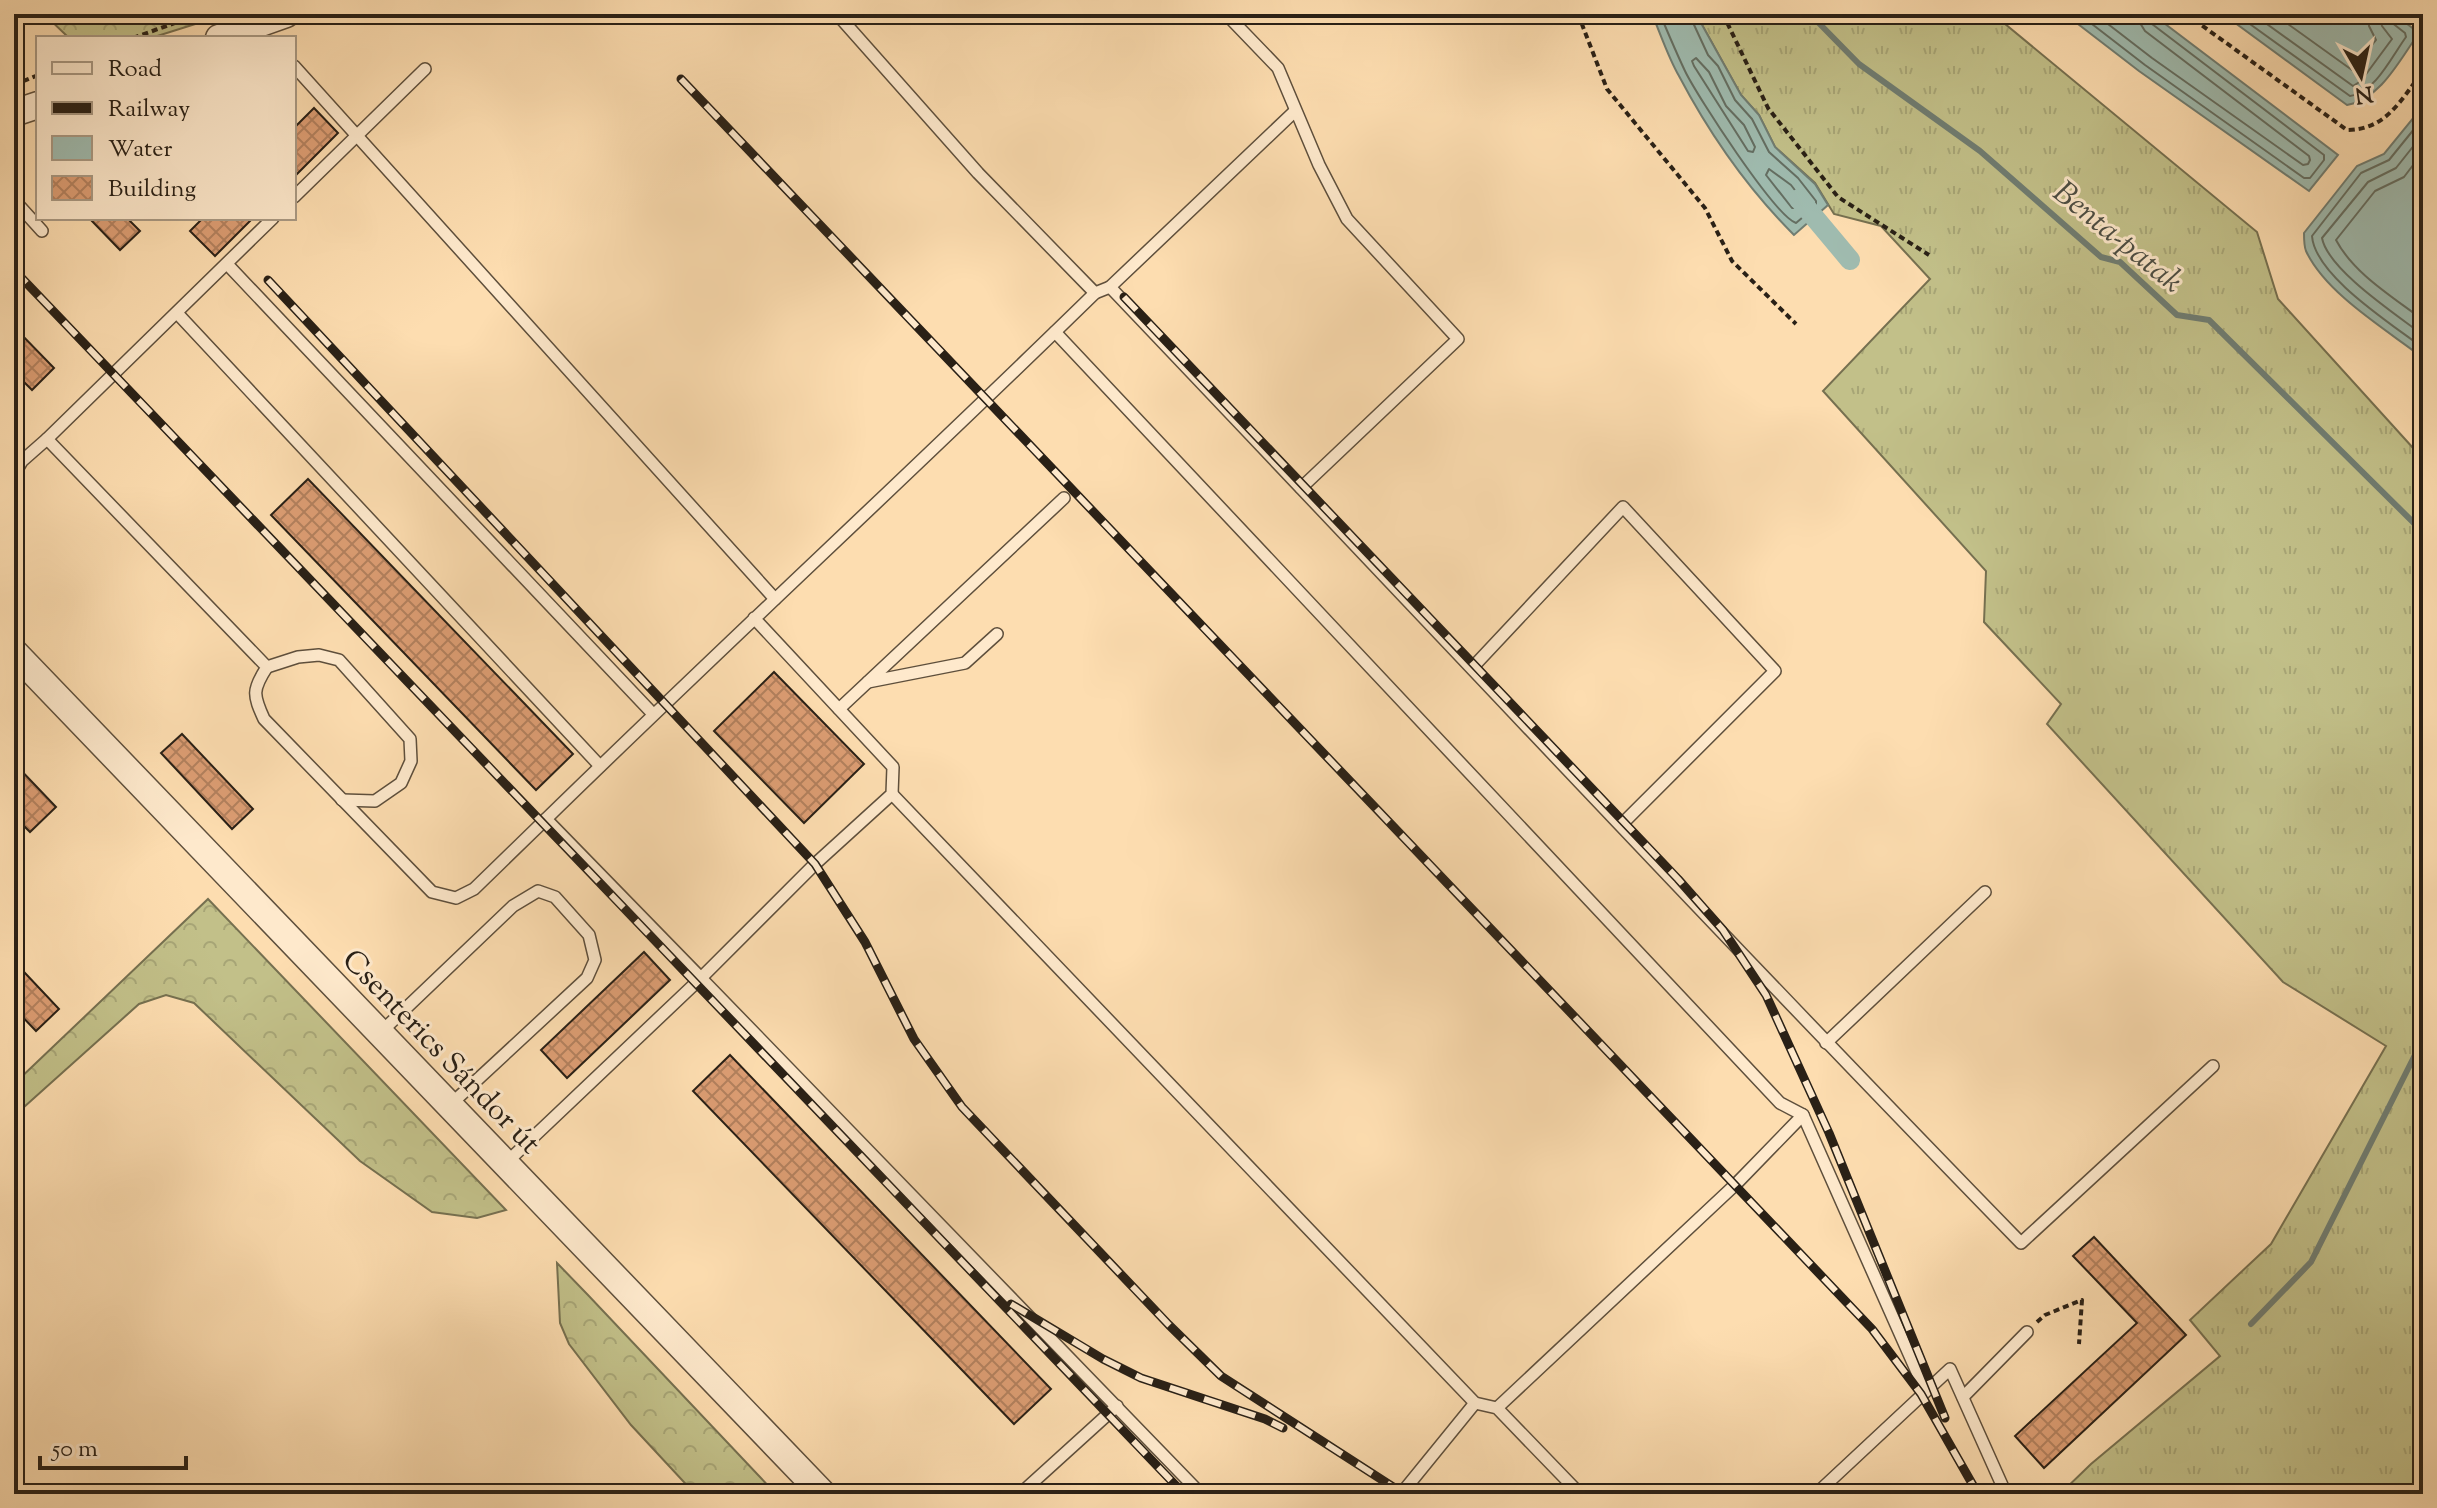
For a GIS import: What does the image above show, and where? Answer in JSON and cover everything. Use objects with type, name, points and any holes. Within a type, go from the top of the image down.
[{"type":"street","points":[[225,36],[286,14]]},
{"type":"street","points":[[14,113],[36,106]]},
{"type":"street","name":"Csenterics Sándor út","points":[[14,652],[823,1494]]},
{"type":"lane","points":[[837,14],[978,173],[1095,293]]},
{"type":"lane","points":[[1226,14],[1278,68],[1295,111],[1347,219],[1458,339],[1301,488]]},
{"type":"lane","points":[[296,68],[775,599]]},
{"type":"lane","points":[[296,195],[425,69]]},
{"type":"lane","points":[[342,800],[375,801],[401,783],[411,761],[410,739],[339,660],[319,655],[298,657],[267,667],[256,684],[255,698],[264,719],[342,800],[432,892],[456,898],[474,889],[1095,293],[1110,287],[1295,111]]},
{"type":"lane","points":[[14,200],[42,231]]},
{"type":"lane","points":[[14,475],[22,461],[271,220]]},
{"type":"lane","points":[[227,264],[653,714]]},
{"type":"lane","points":[[1110,287],[1826,1043],[2021,1243],[2213,1066]]},
{"type":"lane","points":[[177,313],[600,766]]},
{"type":"lane","points":[[1055,332],[1780,1103],[1803,1115],[1925,1390]]},
{"type":"lane","points":[[47,439],[267,667]]},
{"type":"lane","points":[[839,709],[1064,498]]},
{"type":"lane","points":[[1473,667],[1623,507],[1775,671],[1621,825]]},
{"type":"lane","points":[[506,1163],[701,978],[815,864],[892,794],[893,767],[754,618]]},
{"type":"lane","points":[[868,682],[965,663],[997,634]]},
{"type":"lane","points":[[892,794],[1475,1403],[1497,1408],[1580,1494]]},
{"type":"lane","points":[[546,819],[1201,1494]]},
{"type":"lane","points":[[380,1032],[513,906],[538,891],[555,897],[589,935],[595,960],[587,978],[450,1105]]},
{"type":"lane","points":[[1826,1043],[1985,892]]},
{"type":"lane","points":[[1497,1408],[1736,1184],[1803,1115]]},
{"type":"lane","points":[[1963,1397],[2027,1332]]},
{"type":"lane","points":[[1816,1494],[1950,1369],[2006,1494]]},
{"type":"lane","points":[[1401,1494],[1475,1403]]},
{"type":"lane","points":[[1020,1494],[1117,1406]]},
{"type":"path","points":[[139,36],[200,14]]},
{"type":"path","points":[[1578,14],[1607,89],[1705,208],[1732,261],[1796,324]]},
{"type":"path","points":[[1723,14],[1768,108],[1838,197],[1929,255]]},
{"type":"path","points":[[2186,14],[2347,130],[2369,129],[2380,123],[2423,71]]},
{"type":"path","points":[[14,85],[36,76]]},
{"type":"path","points":[[2027,1332],[2045,1315],[2082,1300],[2079,1344]]},
{"type":"green space","points":[[44,14],[227,14],[157,36],[67,36]]},
{"type":"green space","points":[[1696,14],[1993,14],[2257,232],[2278,299],[2423,459],[2423,1494],[2060,1494],[2091,1464],[2220,1356],[2190,1320],[2271,1244],[2386,1046],[2283,982],[2047,724],[2061,704],[1984,622],[1986,571],[1823,391],[1930,279],[1881,226],[1834,214],[1815,183],[1775,147],[1759,115],[1741,95]]},
{"type":"green space","points":[[208,899],[506,1210],[477,1218],[432,1212],[360,1161],[194,1003],[166,995],[139,1004],[14,1116],[14,1084]]},
{"type":"green space","points":[[557,1263],[776,1494],[695,1494],[631,1425],[569,1344],[560,1323]]},
{"type":"water","points":[[1652,14],[1696,14],[1741,95],[1759,115],[1775,147],[1815,184],[1828,205],[1794,235],[1761,199],[1717,139],[1675,69]]},
{"type":"water","points":[[2065,14],[2152,14],[2338,155],[2309,191],[2139,71]]},
{"type":"water","points":[[2223,14],[2394,14],[2419,33],[2380,86],[2370,95],[2347,105]]},
{"type":"water","points":[[2423,106],[2423,358],[2358,310],[2328,282],[2306,251],[2304,233],[2357,166],[2384,154]]},
{"type":"building","points":[[314,108],[338,133],[296,175],[296,126]]},
{"type":"building","points":[[91,220],[129,220],[140,231],[120,250]]},
{"type":"building","points":[[201,220],[251,220],[215,256],[190,231]]},
{"type":"building","points":[[14,327],[54,368],[32,390],[14,372]]},
{"type":"building","points":[[308,479],[573,754],[536,790],[271,515]]},
{"type":"building","points":[[774,672],[864,764],[804,823],[714,731]]},
{"type":"building","points":[[182,734],[253,809],[232,829],[161,753]]},
{"type":"building","points":[[14,763],[56,807],[30,832],[14,816]]},
{"type":"building","points":[[644,952],[670,980],[567,1078],[541,1050]]},
{"type":"building","points":[[25,973],[59,1009],[36,1031],[14,1008],[14,983]]},
{"type":"building","points":[[730,1055],[1051,1389],[1014,1424],[693,1091]]},
{"type":"building","points":[[2094,1237],[2186,1335],[2044,1468],[2015,1436],[2137,1323],[2073,1256]]},
{"type":"waterway","name":"Benta-patak","points":[[1810,14],[1859,64],[1980,151],[2101,257],[2120,262],[2177,315],[2209,320],[2423,532]]},
{"type":"waterway","points":[[1799,199],[1850,260]]},
{"type":"waterway","points":[[2251,1324],[2311,1262],[2423,1039]]},
{"type":"railway","points":[[681,79],[1872,1329],[1921,1394],[1978,1494]]},
{"type":"railway","points":[[14,270],[1184,1494]]},
{"type":"railway","points":[[268,280],[815,864],[865,942],[914,1039],[962,1107],[1221,1376],[1404,1494]]},
{"type":"railway","points":[[1124,297],[1723,930],[1766,995],[1829,1133],[1945,1418]]},
{"type":"railway","points":[[1011,1304],[1141,1378],[1265,1419],[1283,1428]]}]
